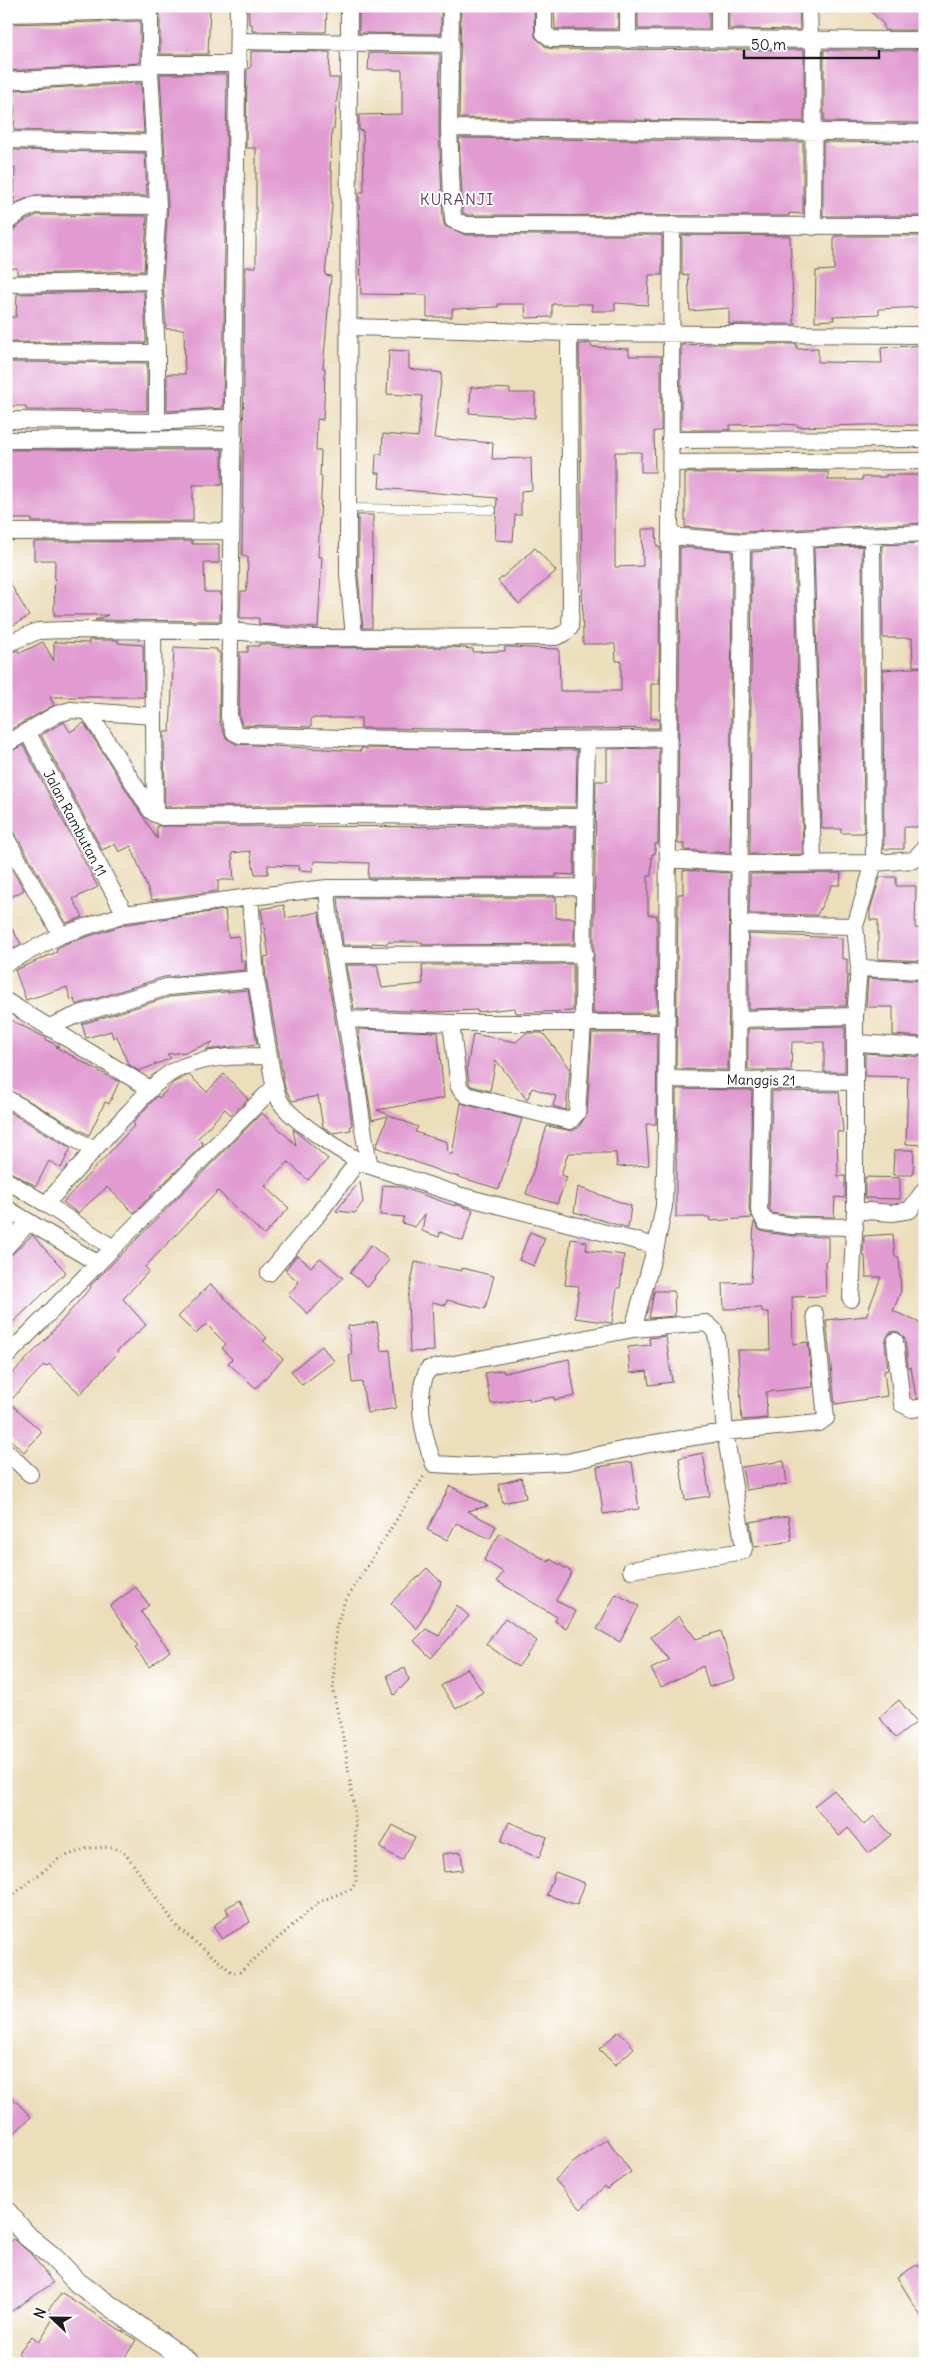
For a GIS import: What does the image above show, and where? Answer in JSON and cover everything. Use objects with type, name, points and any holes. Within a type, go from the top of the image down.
[{"type":"street","points":[[238,6],[239,64],[234,438],[230,531],[232,631],[229,717],[234,732],[240,735],[406,741],[669,738]]},
{"type":"street","points":[[348,6],[350,327],[348,575],[354,636]]},
{"type":"street","points":[[451,6],[449,128],[453,220],[466,225],[925,226]]},
{"type":"street","points":[[544,6],[544,33],[548,38],[628,40],[719,38],[925,40]]},
{"type":"street","points":[[628,6],[628,40]]},
{"type":"street","points":[[719,6],[719,38]]},
{"type":"street","points":[[809,6],[812,39],[813,227]]},
{"type":"street","points":[[6,14],[150,9],[150,68],[158,206],[153,281],[157,353],[157,422]]},
{"type":"street","points":[[239,41],[451,44]]},
{"type":"street","points":[[6,81],[150,68],[239,64]]},
{"type":"street","points":[[449,128],[925,132]]},
{"type":"street","points":[[6,140],[154,143]]},
{"type":"street","points":[[6,223],[23,210],[35,205],[158,206]]},
{"type":"street","points":[[633,1329],[656,1246],[664,1206],[672,536],[670,440],[672,224]]},
{"type":"street","points":[[6,284],[153,281]]},
{"type":"street","points":[[350,327],[569,333],[925,335]]},
{"type":"street","points":[[6,644],[38,631],[232,631],[305,638],[354,636],[556,637],[565,633],[570,628],[569,333]]},
{"type":"street","points":[[6,352],[157,353]]},
{"type":"street","points":[[6,420],[157,422],[234,417]]},
{"type":"street","points":[[6,440],[234,438]]},
{"type":"street","points":[[670,440],[925,439]]},
{"type":"street","points":[[670,463],[925,461]]},
{"type":"street","points":[[6,532],[230,531]]},
{"type":"street","points":[[672,536],[742,542],[925,533]]},
{"type":"street","points":[[851,1299],[855,1227],[855,1016],[859,968],[855,926],[874,863],[872,536]]},
{"type":"street","points":[[804,539],[813,863]]},
{"type":"street","points":[[738,1080],[740,1019],[742,542]]},
{"type":"street","points":[[153,631],[155,814]]},
{"type":"street","points":[[6,744],[57,714],[71,710],[154,716]]},
{"type":"street","points":[[88,711],[155,814],[162,817],[346,815],[586,817]]},
{"type":"street","name":"Jalan Rambutan 11","points":[[27,731],[125,914]]},
{"type":"street","points":[[451,1023],[458,1087],[466,1095],[570,1121],[577,1113],[585,954],[584,887],[587,740]]},
{"type":"street","points":[[6,838],[62,935]]},
{"type":"street","points":[[669,859],[740,864],[874,863],[914,860],[925,846]]},
{"type":"street","points":[[6,963],[62,935],[125,914],[250,897],[327,888],[584,887]]},
{"type":"street","points":[[269,1273],[364,1163],[359,1099],[334,955],[327,888]]},
{"type":"street","points":[[250,897],[256,979],[275,1086],[280,1102],[297,1118],[329,1143],[364,1163],[462,1196],[656,1246]]},
{"type":"street","points":[[739,924],[855,926]]},
{"type":"street","points":[[334,955],[585,954]]},
{"type":"street","points":[[859,968],[925,971]]},
{"type":"street","points":[[49,1027],[77,1015],[167,987],[256,979]]},
{"type":"street","points":[[6,1000],[150,1089]]},
{"type":"street","points":[[740,1019],[855,1016]]},
{"type":"street","points":[[346,1019],[451,1023],[666,1023]]},
{"type":"street","points":[[856,1043],[925,1047]]},
{"type":"street","points":[[46,1204],[150,1089],[166,1076],[205,1060],[226,1057],[269,1056]]},
{"type":"street","name":"Manggis 21","points":[[666,1079],[855,1082]]},
{"type":"street","points":[[762,1081],[759,1210],[765,1222],[794,1226],[855,1227]]},
{"type":"street","points":[[6,1357],[97,1263],[275,1086]]},
{"type":"street","points":[[6,1098],[94,1150]]},
{"type":"street","points":[[6,1180],[112,1248]]},
{"type":"street","points":[[855,1210],[892,1213],[910,1210],[925,1189]]},
{"type":"street","points":[[6,1208],[97,1263]]},
{"type":"street","points":[[6,1247],[30,1222]]},
{"type":"street","points":[[631,1570],[743,1551],[745,1544],[725,1432],[717,1338],[714,1330],[706,1323],[633,1329],[428,1369],[422,1386],[421,1407],[429,1450],[434,1464],[470,1466],[567,1462],[725,1432],[819,1423],[826,1418],[815,1314]]},
{"type":"street","points":[[895,1341],[902,1404],[912,1409],[925,1407]]},
{"type":"street","points":[[6,1451],[30,1474]]},
{"type":"street","points":[[6,2211],[27,2236],[53,2257],[78,2283],[191,2364]]},
{"type":"lane","points":[[350,508],[492,510]]},
{"type":"path","points":[[6,1906],[13,1895],[60,1858],[88,1848],[112,1847],[126,1854],[177,1927],[233,1972],[240,1972],[319,1902],[351,1889],[356,1882],[358,1866],[355,1818],[346,1746],[333,1692],[336,1628],[344,1602],[407,1499],[434,1464]]},
{"type":"building","points":[[188,6],[210,8],[208,54],[160,54],[160,9],[188,10]]},
{"type":"building","points":[[248,6],[327,6],[326,32],[252,31],[252,24],[249,24]]},
{"type":"building","points":[[359,6],[441,6],[441,34],[359,33]]},
{"type":"building","points":[[461,6],[534,6],[535,37],[546,47],[552,49],[804,50],[804,122],[459,118]]},
{"type":"building","points":[[554,6],[618,6],[618,29],[555,29]]},
{"type":"building","points":[[638,6],[709,6],[709,29],[638,29]]},
{"type":"building","points":[[729,6],[799,6],[800,30],[729,29]]},
{"type":"building","points":[[866,6],[925,6],[925,30],[884,30],[884,25]]},
{"type":"building","points":[[140,21],[140,63],[6,71],[6,24]]},
{"type":"building","points":[[824,50],[925,50],[925,123],[824,122]]},
{"type":"building","points":[[251,51],[330,52],[329,78],[339,78],[334,129],[332,129],[330,171],[332,171],[332,207],[325,275],[331,276],[323,368],[325,368],[324,405],[323,420],[317,419],[316,451],[321,451],[320,476],[322,476],[318,557],[322,557],[318,628],[259,624],[259,618],[240,618],[241,591],[246,591],[247,585],[248,557],[242,556],[245,267],[256,267],[256,148],[246,148],[247,70],[251,66]]},
{"type":"building","points":[[369,53],[440,54],[439,128],[443,220],[445,226],[466,235],[662,235],[662,275],[649,275],[648,305],[615,303],[615,311],[592,311],[592,304],[552,304],[552,317],[526,318],[525,304],[498,304],[498,307],[452,309],[452,317],[427,317],[427,295],[361,294],[359,192],[364,192],[363,131],[359,130],[359,115],[402,114],[402,70],[368,70]]},
{"type":"building","points":[[160,74],[227,74],[223,408],[167,411],[167,374],[185,374],[184,329],[166,329],[163,281],[168,205]]},
{"type":"building","points":[[141,83],[144,133],[14,130],[15,90]]},
{"type":"building","points":[[459,138],[803,142],[803,214],[789,213],[789,216],[468,215],[463,213]]},
{"type":"building","points":[[823,142],[925,143],[925,216],[823,216]]},
{"type":"building","points":[[13,150],[145,153],[147,196],[35,195],[14,204],[15,168],[12,168]]},
{"type":"building","points":[[37,215],[147,216],[144,271],[17,274],[17,268],[9,268],[12,231]]},
{"type":"building","points":[[682,235],[790,236],[794,322],[797,324],[729,324],[729,308],[690,311],[688,274],[682,275]]},
{"type":"building","points":[[834,236],[925,236],[925,307],[879,309],[879,314],[833,316],[834,320],[815,321],[816,271],[834,270]]},
{"type":"building","points":[[144,291],[146,343],[6,342],[6,317],[16,317],[17,294]]},
{"type":"building","points":[[591,343],[591,347],[629,349],[629,356],[661,356],[661,431],[654,431],[655,472],[641,472],[641,452],[615,452],[615,567],[643,566],[642,529],[656,529],[657,547],[660,547],[659,684],[651,684],[651,719],[659,719],[659,728],[508,730],[361,728],[361,718],[311,718],[311,727],[242,725],[239,715],[240,652],[248,652],[248,646],[259,646],[259,644],[305,648],[452,647],[473,649],[473,652],[505,651],[505,647],[559,649],[560,691],[621,691],[621,661],[616,661],[615,644],[583,644],[579,344]]},
{"type":"building","points":[[797,344],[797,349],[818,348],[818,362],[882,363],[881,348],[925,345],[925,425],[798,427],[798,425],[783,424],[730,425],[730,430],[681,430],[681,345]]},
{"type":"building","points":[[389,350],[409,351],[409,369],[442,373],[434,438],[493,443],[492,459],[531,458],[532,490],[521,491],[521,515],[515,515],[513,541],[495,540],[497,498],[379,488],[380,473],[375,473],[376,454],[382,454],[383,434],[418,437],[422,396],[387,394]]},
{"type":"building","points":[[6,362],[147,363],[147,411],[26,410],[26,406],[6,406]]},
{"type":"building","points":[[471,387],[510,389],[510,393],[535,393],[535,418],[469,413]]},
{"type":"building","points":[[222,449],[222,485],[193,485],[193,521],[32,522],[32,519],[12,519],[12,501],[6,501],[6,450]]},
{"type":"building","points":[[828,472],[828,480],[862,480],[862,477],[886,477],[886,475],[924,475],[925,523],[742,532],[685,527],[685,473]]},
{"type":"building","points":[[358,515],[373,515],[372,628],[363,628],[358,575]]},
{"type":"building","points":[[192,541],[192,544],[219,544],[219,563],[204,563],[205,592],[221,592],[220,621],[95,620],[108,615],[54,615],[55,560],[34,560],[34,542]]},
{"type":"building","points":[[925,543],[925,666],[913,666],[912,638],[883,638],[882,545]]},
{"type":"building","points":[[862,546],[864,833],[841,833],[841,829],[822,829],[814,548]]},
{"type":"building","points":[[680,547],[732,551],[730,853],[684,850],[684,844],[678,844]]},
{"type":"building","points":[[535,548],[556,571],[519,604],[498,581]]},
{"type":"building","points":[[794,549],[803,854],[750,854],[752,552]]},
{"type":"building","points":[[6,576],[29,616],[7,629],[8,632],[6,633]]},
{"type":"building","points":[[89,640],[118,640],[118,643],[143,645],[144,697],[50,697],[54,705],[6,732],[6,654],[18,650],[20,653],[43,642],[54,661],[54,642],[89,643]]},
{"type":"building","points":[[174,647],[217,649],[217,652],[220,652],[219,720],[226,738],[236,744],[361,751],[361,748],[577,750],[576,807],[346,805],[165,807],[164,732],[170,732]]},
{"type":"building","points":[[925,667],[925,827],[904,827],[904,849],[884,849],[883,670]]},
{"type":"building","points":[[64,722],[70,732],[84,723],[157,839],[157,826],[575,827],[574,875],[556,874],[556,877],[368,878],[369,863],[314,861],[313,871],[299,870],[300,866],[268,865],[268,874],[255,874],[250,851],[232,853],[234,880],[218,880],[218,891],[152,900],[131,846],[119,852],[115,844],[102,850],[41,735]]},
{"type":"building","points":[[23,745],[98,887],[73,899],[83,917],[66,923],[15,833],[6,828],[6,754]]},
{"type":"building","points":[[659,748],[658,844],[655,844],[655,854],[652,854],[651,876],[648,876],[648,915],[657,915],[657,1013],[593,1013],[596,781],[607,781],[607,749]]},
{"type":"building","points":[[6,859],[24,890],[6,900]]},
{"type":"building","points":[[683,870],[730,873],[728,1070],[676,1069],[678,894],[683,894]]},
{"type":"building","points":[[841,873],[840,885],[832,885],[817,915],[749,914],[750,874]]},
{"type":"building","points":[[880,877],[896,877],[896,886],[916,886],[915,928],[925,929],[925,961],[878,959],[878,920],[870,920],[870,910]]},
{"type":"building","points":[[556,897],[556,918],[574,918],[574,944],[422,945],[422,942],[387,942],[387,944],[343,945],[338,898]]},
{"type":"building","points":[[284,905],[286,918],[319,912],[324,956],[348,1093],[351,1130],[333,1133],[323,1127],[318,1096],[292,1101],[285,1088],[266,978],[264,957],[269,956],[261,909]]},
{"type":"building","points":[[225,910],[228,937],[239,936],[241,961],[245,961],[245,970],[164,977],[76,1005],[74,999],[71,1000],[67,987],[26,1000],[15,970],[57,952],[56,949],[65,944],[127,924]]},
{"type":"building","points":[[6,918],[21,944],[8,951],[6,947]]},
{"type":"building","points":[[749,934],[842,938],[842,959],[847,959],[848,975],[846,1006],[749,1009]]},
{"type":"building","points":[[573,964],[573,1011],[516,1013],[515,1008],[477,1012],[477,1010],[436,1012],[354,1009],[346,965],[377,965],[382,988],[423,984],[422,965]]},
{"type":"building","points":[[868,978],[925,981],[925,1037],[893,1035],[893,1007],[866,1007]]},
{"type":"building","points":[[248,990],[257,1044],[206,1050],[213,1042],[186,1052],[167,1054],[171,1058],[139,1071],[128,1064],[117,1036],[113,1038],[111,1031],[86,1038],[82,1024],[169,997]]},
{"type":"building","points":[[6,1018],[47,1038],[46,1040],[59,1046],[56,1047],[119,1082],[109,1104],[105,1102],[89,1135],[6,1088]]},
{"type":"building","points":[[845,1026],[845,1072],[824,1072],[824,1042],[792,1042],[791,1071],[748,1070],[748,1029]]},
{"type":"building","points":[[358,1029],[438,1032],[444,1098],[377,1110],[418,1127],[415,1132],[447,1142],[448,1154],[452,1154],[461,1103],[522,1119],[499,1189],[442,1172],[376,1147],[388,1116],[372,1120]]},
{"type":"building","points":[[526,1033],[543,1033],[570,1068],[566,1110],[553,1106],[556,1096],[532,1088],[527,1100],[496,1060],[490,1091],[471,1086],[469,1083],[467,1068],[473,1034],[516,1042]]},
{"type":"building","points":[[592,1033],[657,1033],[656,1124],[646,1124],[649,1165],[617,1167],[616,1153],[568,1153],[561,1175],[567,1177],[557,1204],[526,1194],[547,1126],[572,1131],[578,1128],[587,1114]]},
{"type":"building","points":[[865,1053],[925,1057],[925,1145],[906,1144],[908,1077],[865,1076]]},
{"type":"building","points":[[224,1074],[248,1099],[231,1115],[225,1109],[198,1138],[203,1144],[134,1213],[107,1187],[78,1213],[63,1202],[135,1125],[133,1123],[157,1096],[159,1098],[174,1082],[189,1075],[207,1092]]},
{"type":"building","points":[[676,1089],[752,1090],[749,1210],[752,1218],[710,1221],[709,1217],[676,1217]]},
{"type":"building","points":[[772,1091],[839,1092],[843,1132],[837,1132],[838,1176],[845,1176],[845,1198],[835,1197],[834,1217],[794,1216],[772,1213],[769,1208]]},
{"type":"building","points":[[6,1110],[71,1148],[61,1168],[49,1161],[36,1186],[6,1170]]},
{"type":"building","points":[[262,1113],[296,1145],[293,1129],[328,1159],[308,1180],[288,1162],[265,1186],[289,1208],[264,1235],[218,1191],[145,1267],[149,1271],[123,1299],[146,1325],[117,1351],[118,1353],[80,1394],[49,1364],[46,1367],[44,1365],[9,1402],[42,1432],[24,1452],[6,1436],[6,1380],[45,1340],[90,1286]]},
{"type":"building","points":[[894,1150],[914,1150],[913,1175],[893,1175]]},
{"type":"building","points":[[865,1177],[900,1178],[900,1199],[865,1198]]},
{"type":"building","points":[[360,1181],[363,1202],[355,1213],[336,1211]]},
{"type":"building","points":[[383,1185],[398,1186],[455,1206],[455,1204],[473,1210],[463,1241],[440,1232],[439,1237],[422,1231],[425,1214],[415,1227],[402,1223],[404,1217],[380,1215]]},
{"type":"building","points":[[578,1187],[631,1206],[628,1228],[574,1212]]},
{"type":"building","points":[[754,1222],[759,1230],[764,1232],[793,1236],[828,1237],[828,1261],[825,1261],[826,1296],[792,1297],[793,1344],[808,1342],[813,1387],[766,1392],[767,1418],[742,1420],[738,1350],[770,1350],[769,1312],[762,1312],[762,1308],[724,1309],[723,1283],[751,1282]]},
{"type":"building","points":[[530,1232],[545,1238],[534,1266],[519,1260]]},
{"type":"building","points":[[893,1234],[895,1257],[899,1257],[901,1291],[893,1311],[925,1325],[925,1397],[916,1398],[911,1367],[908,1368],[905,1339],[899,1332],[894,1331],[889,1333],[885,1342],[888,1370],[884,1371],[887,1396],[835,1404],[826,1320],[866,1316],[881,1277],[866,1277],[865,1256],[863,1256],[864,1236]]},
{"type":"building","points":[[32,1235],[66,1272],[6,1329],[6,1260]]},
{"type":"building","points":[[571,1239],[587,1242],[586,1250],[624,1255],[620,1288],[617,1288],[612,1323],[575,1318],[579,1286],[565,1285]]},
{"type":"building","points":[[371,1245],[389,1260],[368,1287],[350,1273]]},
{"type":"building","points":[[297,1255],[311,1267],[320,1258],[343,1278],[308,1314],[288,1295],[299,1282],[285,1270]]},
{"type":"building","points":[[415,1262],[462,1271],[462,1268],[494,1276],[485,1309],[447,1300],[446,1305],[432,1302],[434,1351],[410,1352],[408,1298]]},
{"type":"building","points":[[210,1284],[267,1338],[263,1341],[283,1359],[256,1388],[228,1363],[232,1359],[222,1348],[226,1344],[206,1324],[196,1334],[178,1317]]},
{"type":"building","points":[[654,1291],[674,1291],[675,1316],[649,1318]]},
{"type":"building","points":[[377,1322],[381,1351],[390,1350],[396,1408],[367,1413],[362,1382],[352,1383],[349,1355],[352,1355],[348,1326]]},
{"type":"building","points":[[666,1336],[672,1382],[649,1385],[647,1371],[630,1373],[628,1347],[650,1345],[649,1338]]},
{"type":"building","points":[[322,1346],[334,1361],[302,1385],[291,1371]]},
{"type":"building","points":[[569,1359],[575,1396],[554,1400],[554,1397],[530,1401],[529,1398],[491,1404],[485,1373],[503,1370],[504,1373]]},
{"type":"building","points":[[703,1453],[710,1496],[685,1500],[679,1458]]},
{"type":"building","points":[[784,1461],[787,1484],[746,1490],[742,1467]]},
{"type":"building","points":[[632,1462],[639,1509],[603,1514],[597,1467]]},
{"type":"building","points":[[522,1478],[526,1498],[503,1503],[498,1484]]},
{"type":"building","points":[[450,1486],[488,1506],[467,1511],[496,1526],[490,1539],[456,1523],[447,1540],[427,1530]]},
{"type":"building","points":[[788,1516],[792,1541],[754,1547],[750,1522]]},
{"type":"building","points":[[500,1533],[549,1562],[550,1559],[572,1572],[556,1600],[576,1612],[566,1628],[555,1621],[557,1617],[497,1581],[503,1572],[484,1560]]},
{"type":"building","points":[[427,1568],[441,1582],[417,1629],[391,1603]]},
{"type":"building","points":[[136,1587],[149,1605],[141,1612],[170,1651],[149,1667],[135,1648],[138,1646],[110,1606]]},
{"type":"building","points":[[616,1594],[639,1606],[620,1642],[597,1629]]},
{"type":"building","points":[[457,1605],[469,1616],[431,1658],[414,1641],[426,1629],[439,1636]]},
{"type":"building","points":[[679,1616],[696,1639],[721,1631],[735,1679],[709,1687],[703,1666],[661,1687],[651,1669],[669,1660],[651,1637]]},
{"type":"building","points":[[505,1618],[537,1641],[518,1667],[486,1644]]},
{"type":"building","points":[[405,1668],[409,1680],[394,1695],[387,1675]]},
{"type":"building","points":[[467,1668],[483,1692],[456,1709],[441,1686]]},
{"type":"building","points":[[899,1700],[917,1722],[896,1738],[879,1717]]},
{"type":"building","points":[[834,1790],[864,1825],[874,1816],[891,1835],[869,1853],[848,1828],[839,1836],[814,1806]]},
{"type":"building","points":[[509,1822],[547,1837],[539,1858],[501,1842]]},
{"type":"building","points":[[393,1825],[415,1837],[402,1860],[380,1848]]},
{"type":"building","points":[[461,1852],[463,1870],[444,1872],[442,1854]]},
{"type":"building","points":[[555,1872],[585,1883],[577,1905],[547,1895]]},
{"type":"building","points":[[240,1900],[250,1922],[222,1939],[213,1926],[229,1915],[226,1908]]},
{"type":"building","points":[[619,2031],[634,2048],[615,2065],[599,2049]]},
{"type":"building","points":[[6,2091],[31,2117],[6,2141]]},
{"type":"building","points":[[607,2139],[631,2172],[607,2189],[605,2186],[581,2209],[555,2180],[574,2162]]},
{"type":"building","points":[[14,2239],[32,2255],[53,2283],[6,2315],[6,2246]]},
{"type":"building","points":[[918,2264],[925,2275],[925,2323],[897,2277]]},
{"type":"building","points":[[62,2293],[136,2340],[121,2364],[30,2364],[18,2353],[32,2336],[39,2342],[54,2317],[48,2310]]},
{"type":"district","name":"KURANJI","points":[[457,199]]}]
